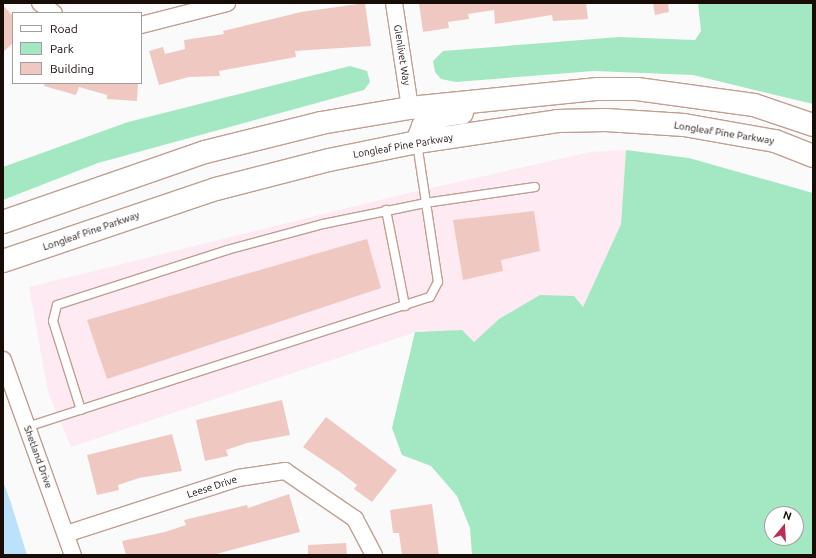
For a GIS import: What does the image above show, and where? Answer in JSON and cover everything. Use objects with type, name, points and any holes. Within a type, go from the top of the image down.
[{"type":"main road","points":[[417,142],[423,126],[445,115],[592,101],[598,89]]},
{"type":"main road","points":[[3,222],[205,152],[321,123],[410,108],[598,89],[637,89],[717,98],[754,105],[813,125]]},
{"type":"main road","name":"Longleaf Pine Parkway","points":[[3,261],[216,188],[417,142],[557,122],[606,120],[717,130],[775,141],[813,156]]},
{"type":"street","points":[[40,3],[53,12]]},
{"type":"street","points":[[142,25],[227,3]]},
{"type":"street","name":"Glenlivet Way","points":[[394,3],[410,108]]},
{"type":"street","name":"Shetland Drive","points":[[3,360],[73,555]]},
{"type":"street","name":"Leese Drive","points":[[66,534],[238,478],[285,471],[355,519],[374,555]]},
{"type":"lane","points":[[27,427],[430,297],[437,290],[417,142]]},
{"type":"lane","points":[[81,410],[53,321],[57,305],[226,250],[386,210],[425,202],[535,187]]},
{"type":"lane","points":[[386,210],[405,306]]},
{"type":"shaded area","points":[[626,150],[621,224],[583,307],[474,342],[422,330],[71,447],[48,392],[29,287],[396,196],[590,152]]},
{"type":"green space","points":[[698,3],[813,3],[813,104],[693,75],[594,71],[456,82],[441,79],[435,72],[433,61],[443,51],[619,37],[695,40],[701,31]]},
{"type":"green space","points":[[350,66],[367,71],[370,82],[364,90],[98,163],[3,200],[3,167],[128,122]]},
{"type":"green space","points":[[626,150],[689,158],[813,193],[813,555],[472,555],[470,528],[457,496],[431,466],[402,455],[392,428],[415,332],[462,330],[474,342],[499,319],[540,295],[574,296],[583,307],[621,224]]},
{"type":"water","points":[[3,481],[11,503],[27,555],[3,555]]},
{"type":"building","points":[[365,3],[371,46],[295,51],[296,57],[219,71],[220,76],[189,77],[159,85],[149,51],[163,47],[165,54],[185,49],[184,40],[224,34],[223,31],[301,12]]},
{"type":"building","points":[[419,3],[586,3],[588,19],[553,21],[552,15],[495,24],[494,10],[468,14],[469,19],[448,22],[449,28],[423,32]]},
{"type":"building","points":[[653,3],[668,3],[669,12],[655,15]]},
{"type":"building","points":[[3,5],[12,15],[12,44],[3,52]]},
{"type":"building","points":[[45,84],[138,84],[137,101],[107,99],[107,95],[79,87],[76,95],[44,86]]},
{"type":"building","points":[[534,211],[540,251],[501,260],[503,271],[463,280],[453,220]]},
{"type":"building","points":[[367,239],[381,288],[107,379],[87,320]]},
{"type":"building","points":[[282,400],[290,435],[247,443],[226,450],[228,456],[205,461],[196,420]]},
{"type":"building","points":[[326,417],[397,470],[372,502],[354,489],[357,485],[303,447]]},
{"type":"building","points":[[172,434],[182,471],[139,478],[118,485],[119,490],[97,495],[87,455]]},
{"type":"building","points":[[289,494],[300,532],[212,555],[126,555],[122,541],[165,532],[186,525],[184,520],[247,505],[248,508]]},
{"type":"building","points":[[432,504],[439,555],[402,555],[399,533],[393,533],[390,510]]},
{"type":"building","points":[[346,543],[347,555],[308,555],[308,545]]}]
